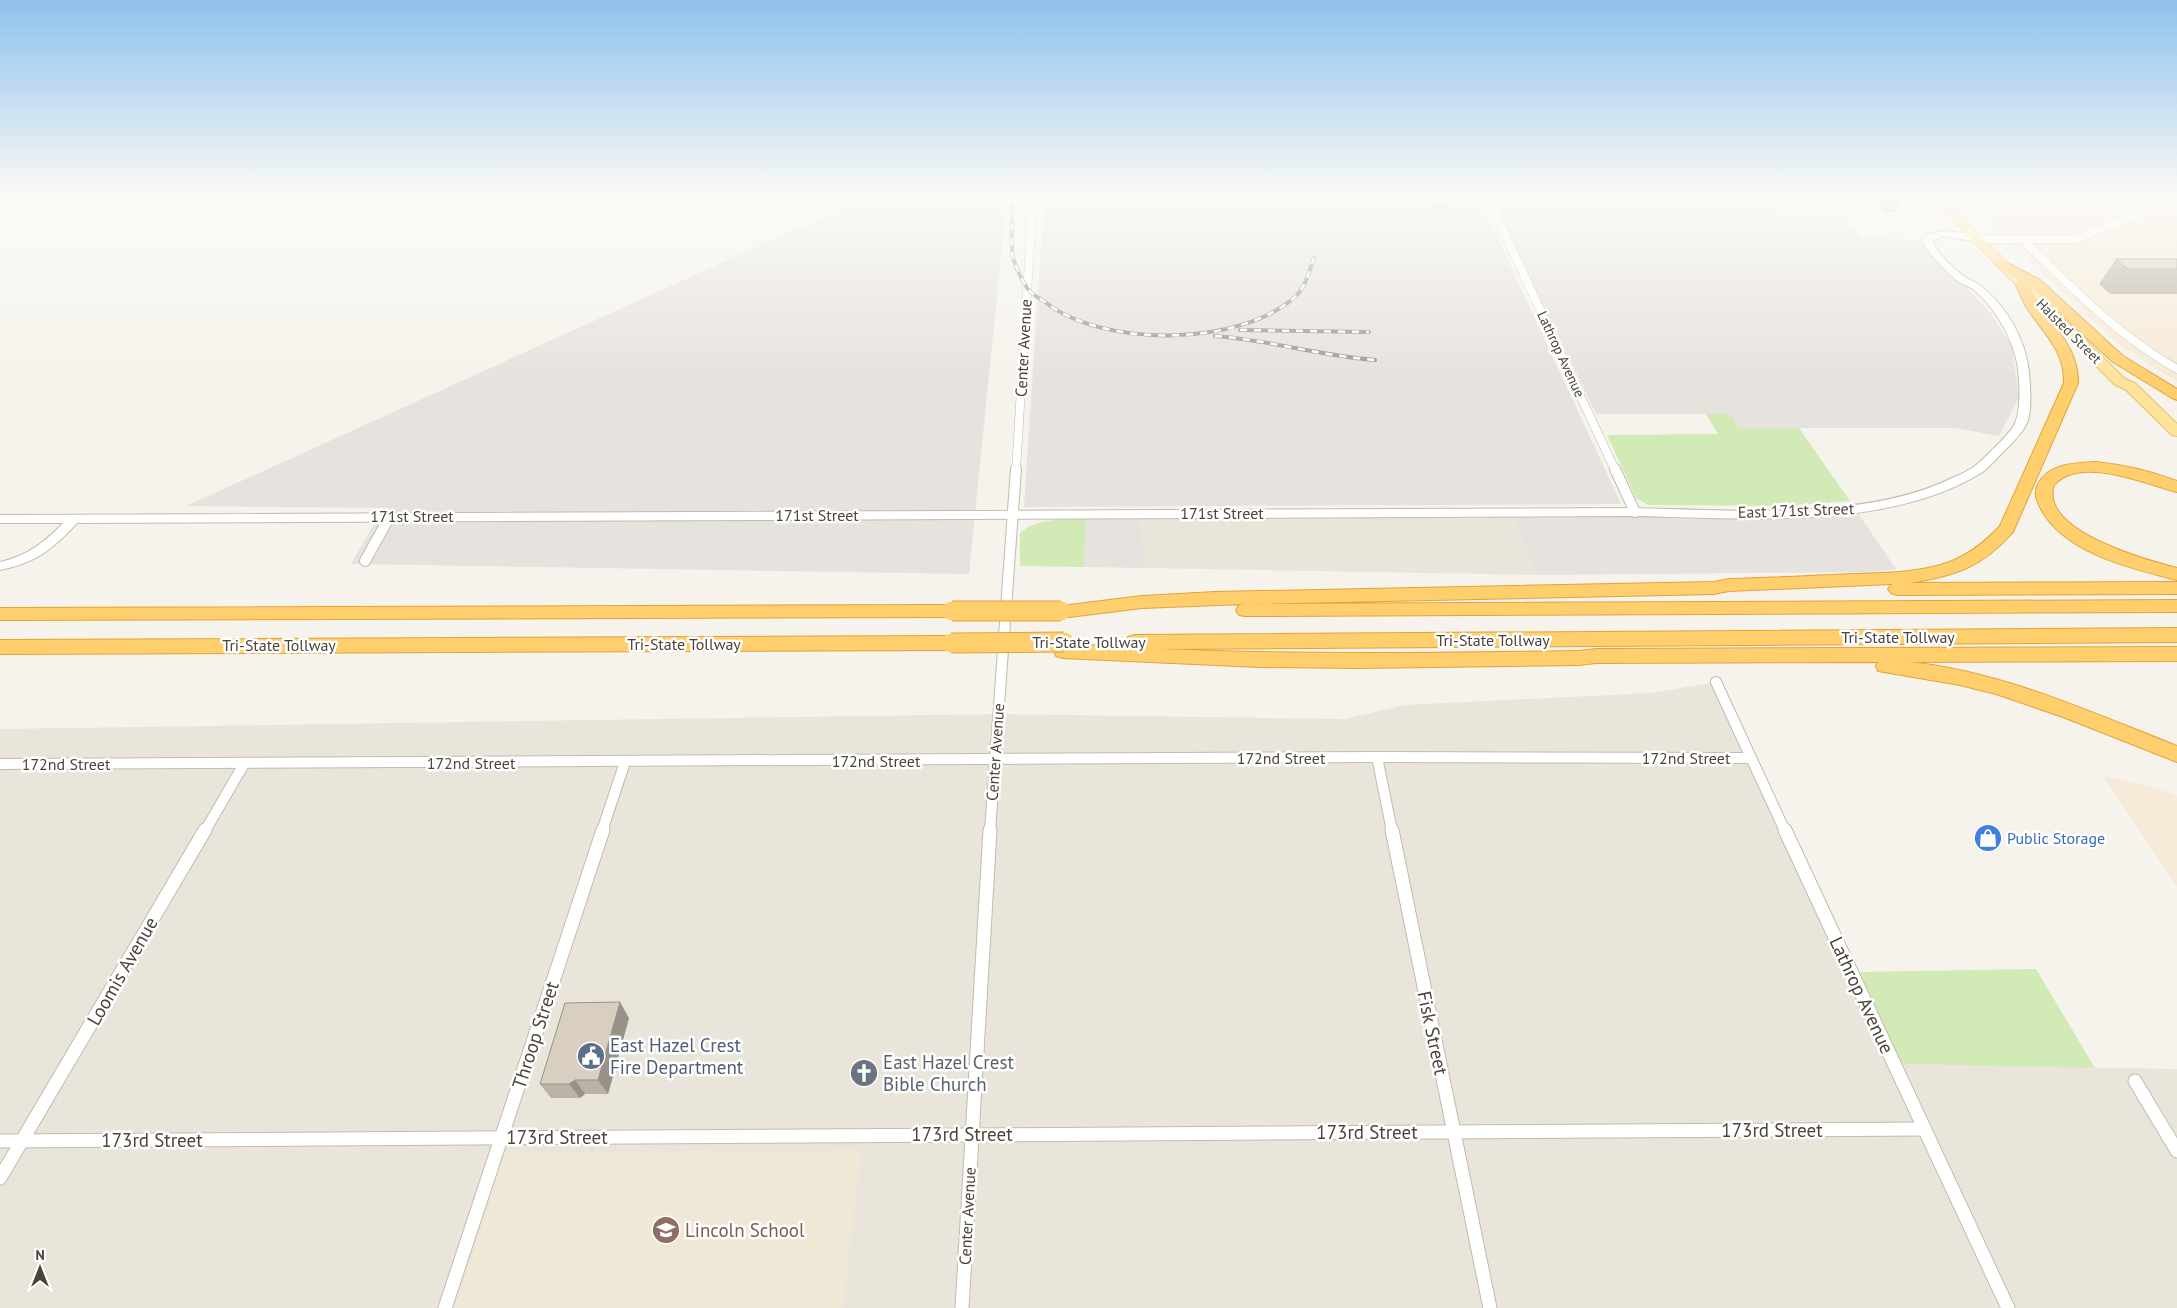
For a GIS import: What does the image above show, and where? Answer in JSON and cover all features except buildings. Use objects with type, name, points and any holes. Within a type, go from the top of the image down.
[{"type":"highway","points":[[2002,264],[2035,282],[2118,359],[2154,383],[2177,395]]},
{"type":"highway","points":[[1714,588],[1729,585],[1884,579],[1920,575],[1942,571],[1964,563],[1982,553],[1998,540],[2011,519],[2068,392],[2071,378],[2070,363],[2066,353],[2055,335],[2034,310],[2022,283]]},
{"type":"highway","points":[[2177,487],[2136,474],[2110,469],[2086,468],[2055,474],[2047,482],[2043,491],[2050,512],[2066,528],[2081,538],[2128,560],[2177,574]]},
{"type":"highway","points":[[1065,611],[1142,602],[1225,598],[1714,588],[1732,590],[2177,588]]},
{"type":"highway","name":"Tri-State Tollway","points":[[0,614],[2177,606]]},
{"type":"highway","name":"Tri-State Tollway","points":[[1063,647],[2177,635]]},
{"type":"highway","points":[[956,643],[1063,647],[1259,660],[1357,661],[1606,656],[2177,654]]},
{"type":"highway","name":"Tri-State Tollway","points":[[0,647],[956,643]]},
{"type":"highway","points":[[1579,658],[1598,661],[1876,665],[1917,669],[1960,677],[2012,692],[2177,754]]},
{"type":"main road","name":"Halsted Street","points":[[1995,257],[2119,381],[2131,387],[2177,432]]},
{"type":"main road","name":"Halsted Street","points":[[2119,381],[2120,388],[2177,444]]},
{"type":"street","name":"Center Avenue","points":[[962,1308],[994,760],[1013,514],[1029,257]]},
{"type":"street","name":"Lathrop Avenue","points":[[1516,257],[1635,512]]},
{"type":"street","points":[[1940,257],[1963,281],[1975,285]]},
{"type":"street","points":[[1955,257],[1975,282],[1975,285]]},
{"type":"street","points":[[2040,257],[2131,342],[2152,356],[2177,368]]},
{"type":"street","name":"East 171st Street","points":[[1635,512],[1804,513],[1845,511],[1901,500],[1938,489],[1974,473],[2001,451],[2021,423],[2025,395],[2025,376],[2016,340],[2000,314],[1975,285]]},
{"type":"street","name":"171st Street","points":[[0,519],[1635,512]]},
{"type":"street","points":[[365,561],[390,516]]},
{"type":"street","points":[[0,566],[13,564],[38,554],[50,545],[73,519]]},
{"type":"street","name":"Lathrop Avenue","points":[[1716,682],[2008,1308]]},
{"type":"street","name":"172nd Street","points":[[0,764],[1377,757],[1752,758]]},
{"type":"street","name":"Fisk Street","points":[[1377,757],[1490,1308]]},
{"type":"street","name":"Throop Street","points":[[445,1308],[624,762]]},
{"type":"street","name":"Loomis Avenue","points":[[0,1178],[244,764]]},
{"type":"street","points":[[2135,1082],[2177,1151]]},
{"type":"street","name":"173rd Street","points":[[0,1141],[1924,1129]]},
{"type":"shaded area","points":[[735,257],[1001,257],[969,574],[351,564],[383,508],[186,506]]},
{"type":"shaded area","points":[[1040,257],[1506,257],[1621,504],[1024,507]]},
{"type":"shaded area","points":[[1520,257],[1938,257],[1991,313],[2012,347],[2019,397],[1999,436],[1955,428],[1738,428],[1729,414],[1596,414]]},
{"type":"shaded area","points":[[2026,257],[2177,257],[2177,382],[2118,344]]},
{"type":"shaded area","points":[[1858,513],[1896,569],[1866,572],[1535,575],[1513,517],[1818,517]]},
{"type":"shaded area","points":[[1513,517],[1535,575],[1144,568],[1141,519]]},
{"type":"shaded area","points":[[1086,519],[1141,519],[1144,568],[1084,567]]},
{"type":"shaded area","points":[[1716,682],[1894,1064],[2177,1069],[2177,1308],[0,1308],[0,729],[998,714],[1345,719],[1405,705],[1651,693]]},
{"type":"shaded area","points":[[2103,776],[2153,787],[2177,796],[2177,887]]},
{"type":"shaded area","name":"Lincoln School","points":[[861,1150],[843,1308],[456,1308],[505,1153]]},
{"type":"green space","points":[[1706,414],[1730,414],[1738,428],[1799,428],[1850,501],[1781,506],[1648,505],[1636,498],[1607,435],[1718,434]]},
{"type":"green space","points":[[1086,519],[1084,567],[1020,566],[1020,533],[1027,528],[1052,520]]},
{"type":"green space","points":[[2036,969],[2095,1068],[1902,1064],[1859,972]]},
{"type":"railway","points":[[1013,257],[1027,288],[1035,296],[1070,317],[1101,328],[1135,334],[1172,335],[1208,332],[1242,325],[1272,313],[1296,296],[1305,283],[1314,258]]},
{"type":"railway","points":[[1240,330],[1369,332]]},
{"type":"railway","points":[[1215,336],[1375,360]]},
{"type":"place","name":"Public Storage","points":[[1988,838]]},
{"type":"place","name":"East Hazel Crest Fire Department","points":[[591,1056]]},
{"type":"place","name":"East Hazel Crest Bible Church","points":[[864,1073]]},
{"type":"place","name":"Lincoln School","points":[[666,1230]]}]
